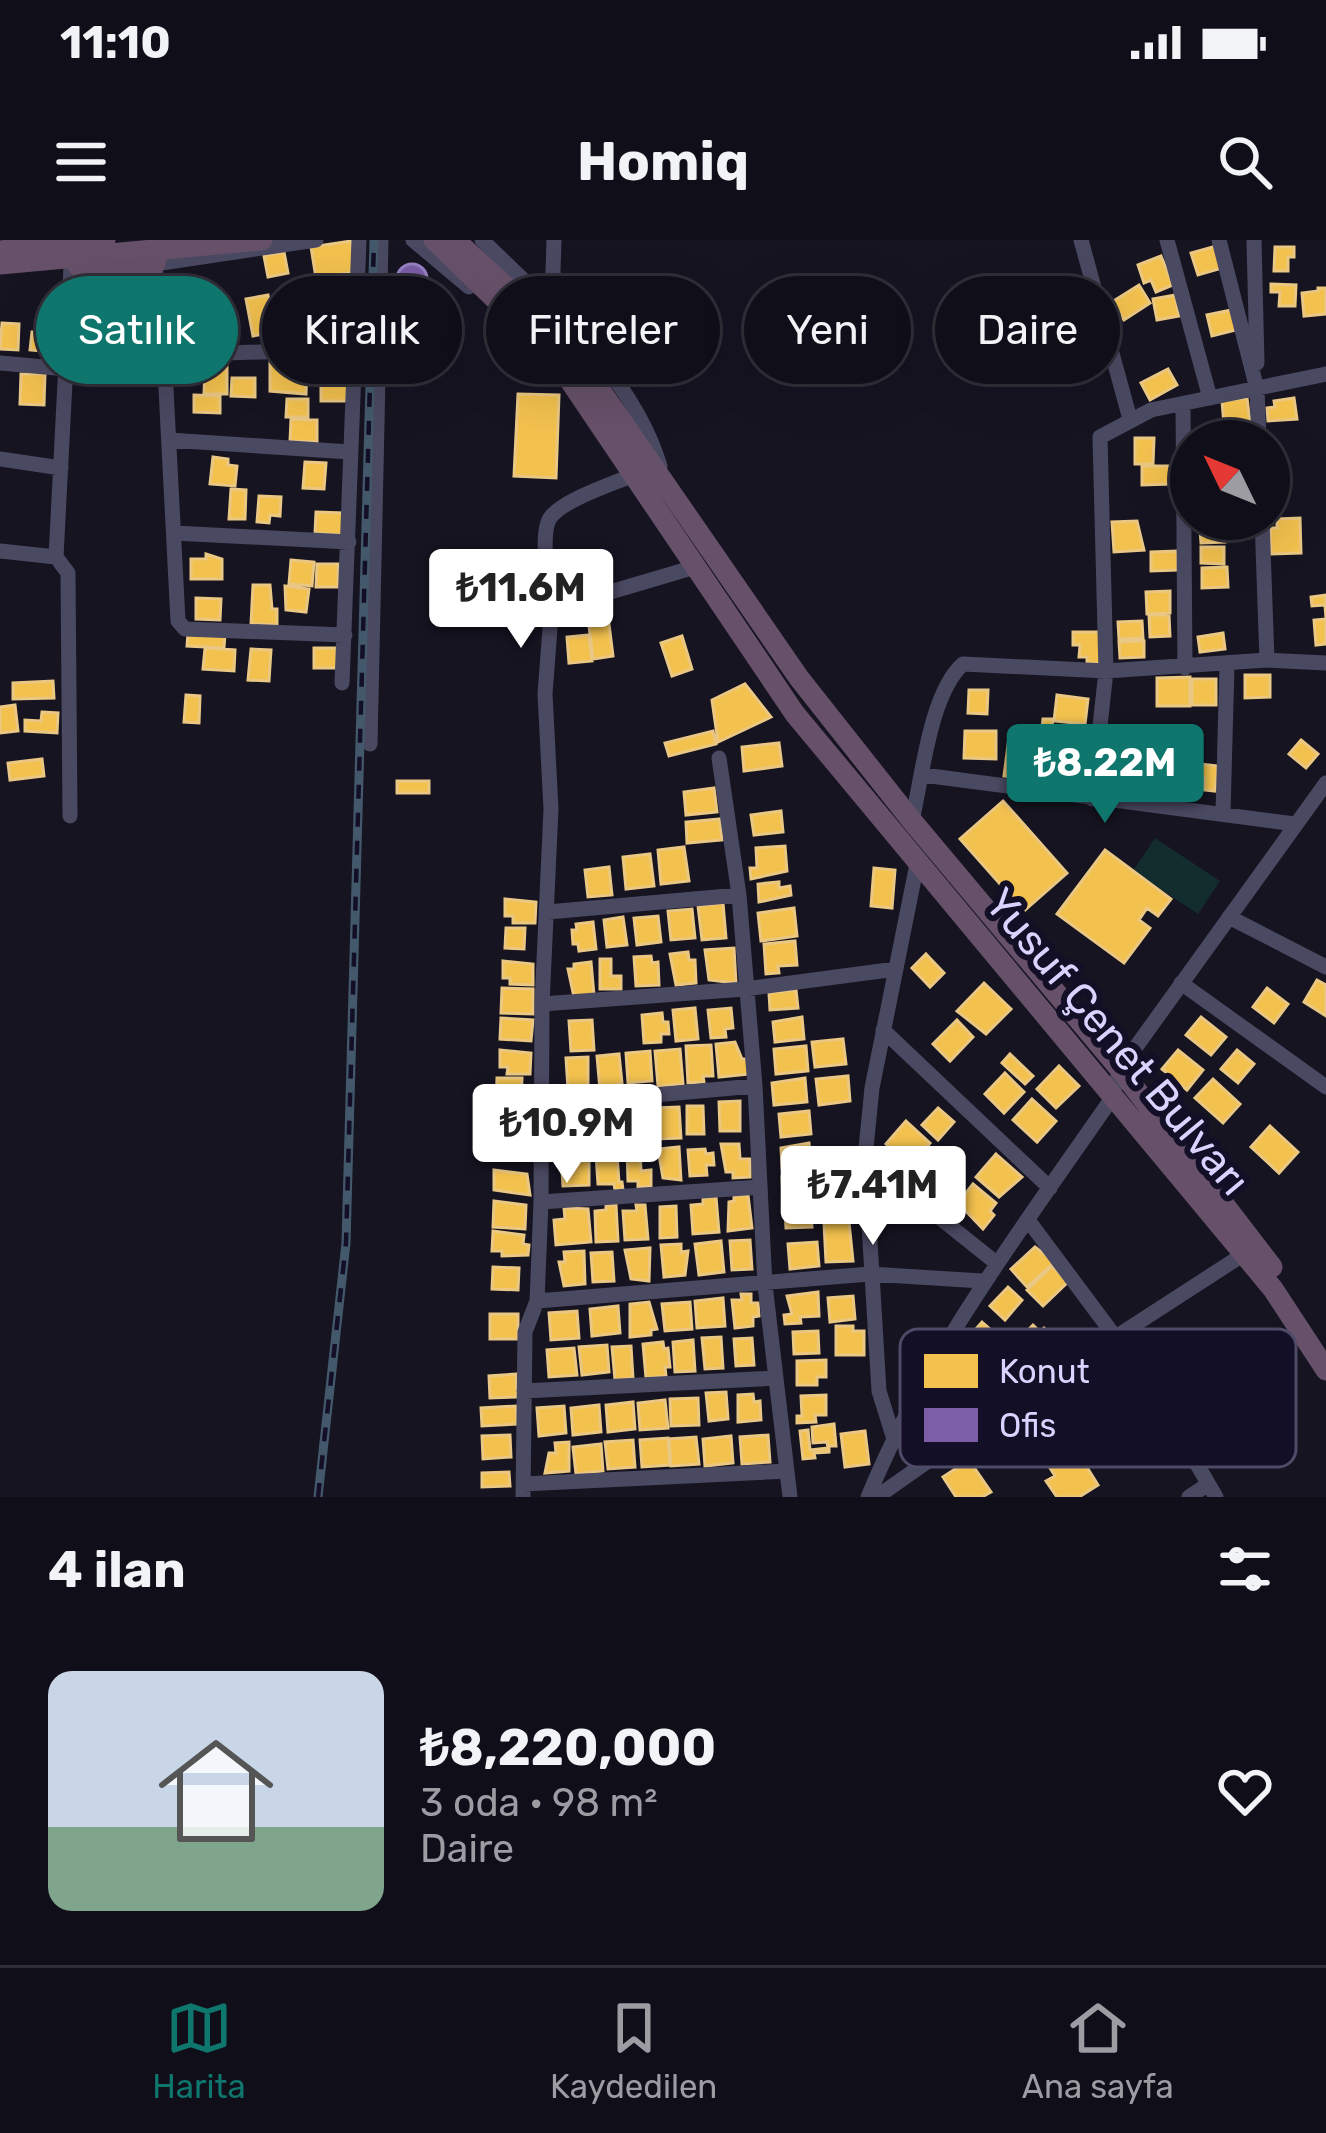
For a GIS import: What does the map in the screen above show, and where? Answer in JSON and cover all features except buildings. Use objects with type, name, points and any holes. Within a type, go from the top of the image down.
[{"type":"highway","points":[[0,250],[70,240]]},
{"type":"highway","points":[[0,250],[105,240]]},
{"type":"highway","points":[[0,265],[155,264],[157,240]]},
{"type":"highway","points":[[0,265],[262,240]]},
{"type":"highway","name":"Yusuf Çenet Bulvarı","points":[[434,240],[552,354],[795,714],[1288,1308],[1326,1370]]},
{"type":"highway","name":"Yusuf Çenet Bulvarı","points":[[455,240],[567,342],[799,677],[912,821],[1120,1069],[1326,1340]]},
{"type":"street","points":[[156,276],[155,264],[316,240]]},
{"type":"street","points":[[357,276],[359,240]]},
{"type":"street","points":[[370,744],[381,240]]},
{"type":"street","points":[[413,240],[536,347],[610,451],[636,474],[559,508],[549,519],[546,542],[551,615],[545,694],[551,809],[542,1004],[541,1202],[536,1301],[525,1332],[523,1491],[787,1471]]},
{"type":"street","points":[[482,240],[519,276]]},
{"type":"street","points":[[554,240],[554,276]]},
{"type":"street","points":[[1082,240],[1130,419]]},
{"type":"street","points":[[1167,240],[1210,398]]},
{"type":"street","points":[[1220,240],[1257,388]]},
{"type":"street","points":[[1254,240],[1258,420]]},
{"type":"street","points":[[71,266],[71,276]]},
{"type":"street","points":[[0,363],[36,366]]},
{"type":"street","points":[[1092,799],[1106,671],[1100,437],[1130,419],[1183,404],[1326,374]]},
{"type":"street","points":[[56,557],[66,384]]},
{"type":"street","points":[[166,384],[178,621],[185,629],[345,635]]},
{"type":"street","points":[[342,683],[351,384]]},
{"type":"street","points":[[617,384],[648,427],[665,486]]},
{"type":"street","points":[[1183,404],[1186,668]]},
{"type":"street","points":[[169,440],[350,452]]},
{"type":"street","points":[[0,459],[61,468]]},
{"type":"street","points":[[174,533],[349,542]]},
{"type":"street","points":[[1263,540],[1267,660]]},
{"type":"street","points":[[0,551],[56,557],[64,564],[70,591],[70,816]]},
{"type":"street","points":[[551,615],[573,603],[694,566]]},
{"type":"street","points":[[912,821],[942,695],[951,674],[963,664],[1106,671],[1267,660],[1326,663]]},
{"type":"street","points":[[1223,813],[1227,664]]},
{"type":"street","points":[[719,758],[739,895],[765,1285],[790,1497]]},
{"type":"street","points":[[923,775],[1294,824]]},
{"type":"street","points":[[954,1329],[995,1262],[1112,1099],[1120,1069],[1326,783]]},
{"type":"street","points":[[893,1436],[880,1391],[865,1158],[917,864]]},
{"type":"street","points":[[548,912],[739,895]]},
{"type":"street","points":[[1229,917],[1326,967]]},
{"type":"street","points":[[542,1004],[745,989],[896,969]]},
{"type":"street","points":[[1181,983],[1326,1087]]},
{"type":"street","points":[[884,1030],[1050,1188]]},
{"type":"street","points":[[543,1105],[755,1086]]},
{"type":"street","points":[[865,1158],[995,1262]]},
{"type":"street","points":[[541,1202],[760,1187]]},
{"type":"street","points":[[1028,1220],[1109,1329]]},
{"type":"street","points":[[1130,1329],[1244,1254]]},
{"type":"street","points":[[536,1301],[870,1274],[982,1281]]},
{"type":"street","points":[[524,1391],[776,1378]]},
{"type":"street","points":[[873,1497],[900,1424]]},
{"type":"street","points":[[873,1497],[919,1467]]},
{"type":"street","points":[[1189,1497],[1212,1491]]},
{"type":"green space","points":[[1155,838],[1220,881],[1198,914],[1133,871]]},
{"type":"railway","points":[[318,1497],[346,1243],[374,240]]}]
